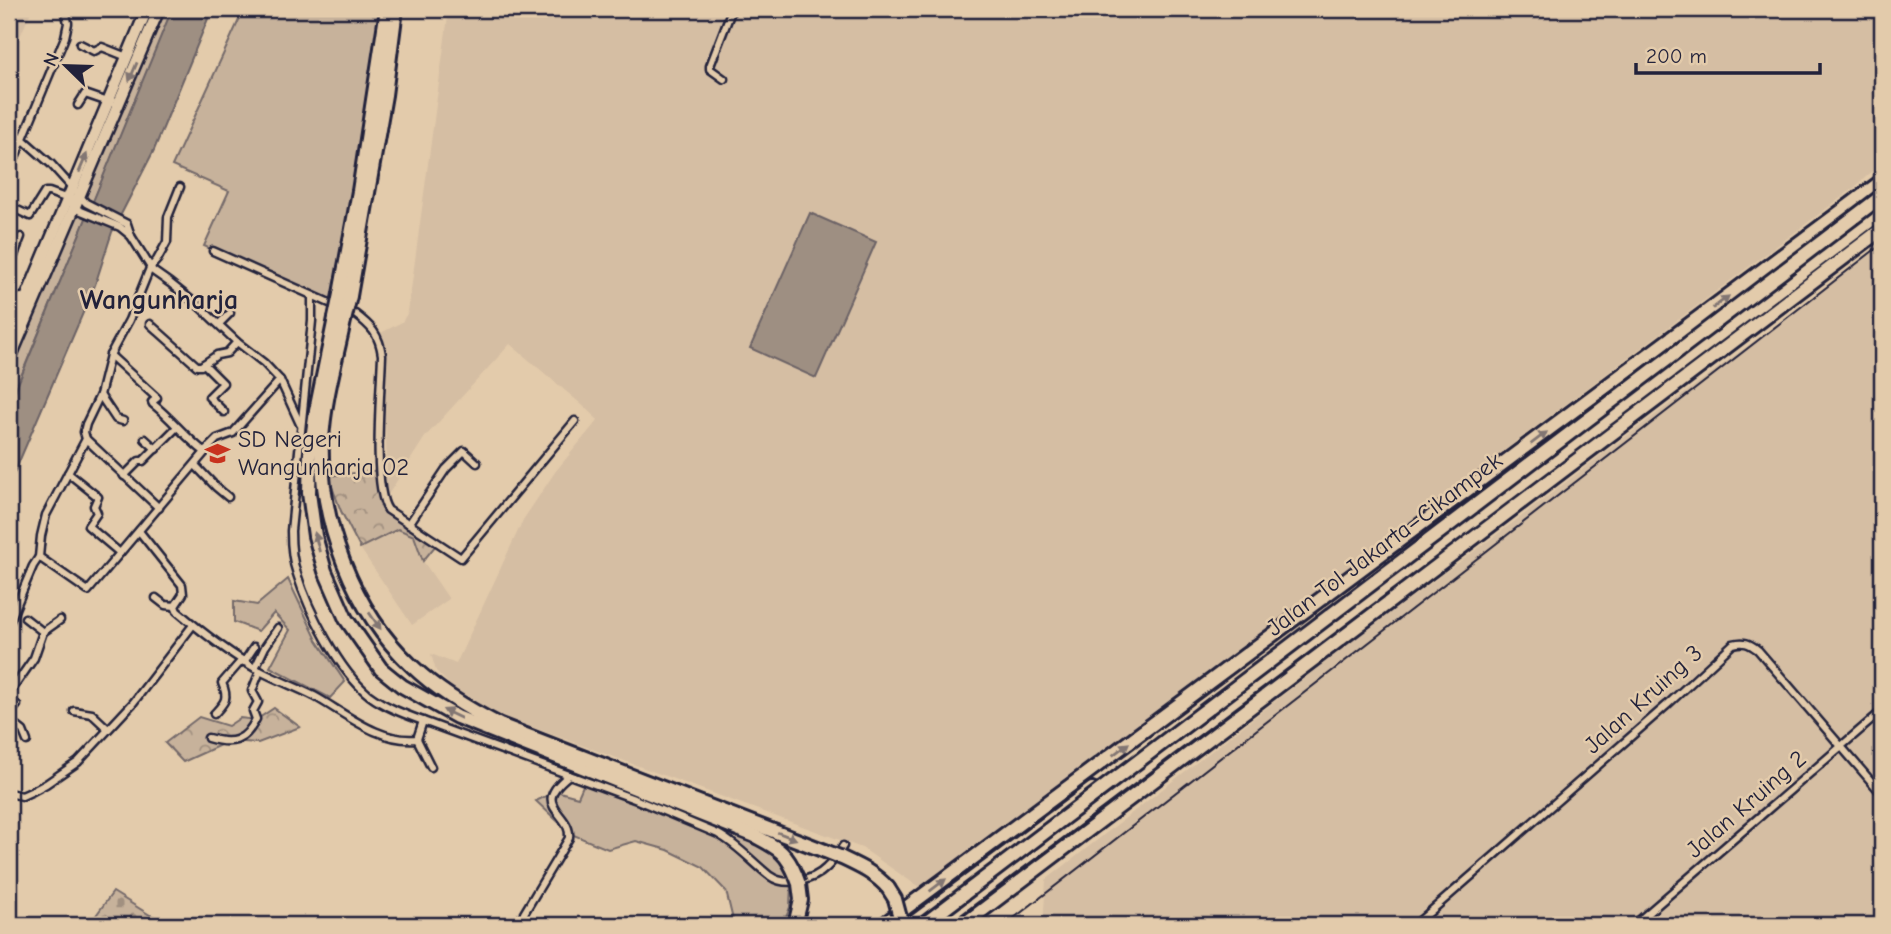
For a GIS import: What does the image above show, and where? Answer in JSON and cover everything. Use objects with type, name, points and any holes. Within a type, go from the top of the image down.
[{"type":"highway","points":[[387,9],[343,308],[316,411],[310,453],[309,493],[315,536],[325,570],[346,619],[381,669],[402,686],[457,717],[755,836],[781,850],[792,866],[801,900],[795,925]]},
{"type":"highway","points":[[396,9],[385,95],[343,308],[322,443],[327,509],[351,581],[392,645],[412,666],[470,710],[825,851],[842,852],[879,878],[888,888],[895,900],[902,925]]},
{"type":"highway","points":[[883,925],[1882,181]]},
{"type":"highway","points":[[923,925],[1882,196]]},
{"type":"highway","name":"Jalan Tol Jakarta–Cikampek","points":[[910,925],[1882,196]]},
{"type":"highway","points":[[936,925],[1882,212]]},
{"type":"highway","name":"Jalan Tol Jakarta–Cikampek","points":[[948,925],[1882,219]]},
{"type":"highway","points":[[963,925],[1882,229]]},
{"type":"highway","points":[[1865,242],[1882,235]]},
{"type":"main road","points":[[9,361],[79,195],[113,104],[127,57],[147,9]]},
{"type":"main road","points":[[113,104],[159,9]]},
{"type":"main road","points":[[9,339],[23,299],[74,206]]},
{"type":"street","points":[[9,172],[65,37],[68,23],[65,9]]},
{"type":"street","points":[[724,79],[710,69],[710,66],[732,9]]},
{"type":"street","points":[[79,44],[94,51],[102,47],[127,57]]},
{"type":"street","points":[[78,105],[85,94],[113,104]]},
{"type":"street","points":[[9,127],[51,164],[79,195],[122,224],[150,268],[187,296],[269,367],[280,380],[301,426]]},
{"type":"street","points":[[159,508],[86,439],[84,432],[100,396],[110,355],[129,320],[150,268],[167,242],[168,217],[180,187]]},
{"type":"street","points":[[9,206],[30,216],[45,192],[49,192],[74,206],[122,224]]},
{"type":"street","points":[[9,325],[23,299],[9,286],[15,245],[21,237]]},
{"type":"street","points":[[213,251],[343,308],[374,331],[381,345],[379,449],[380,484],[385,506],[461,558],[575,421]]},
{"type":"street","points":[[312,296],[312,321],[291,531],[292,551],[296,573],[328,642],[345,670],[360,687],[389,707],[423,721],[637,800],[718,834],[768,875],[782,881],[808,879],[818,875],[842,852]]},
{"type":"street","points":[[219,324],[230,313]]},
{"type":"street","points":[[150,324],[197,366],[217,355],[227,353],[237,342]]},
{"type":"street","points":[[110,355],[157,398],[152,404],[205,452]]},
{"type":"street","points":[[204,364],[223,383],[209,397],[224,412]]},
{"type":"street","points":[[39,557],[88,591],[205,452],[217,439],[233,433],[280,380]]},
{"type":"street","points":[[100,396],[116,419],[123,421]]},
{"type":"street","points":[[292,404],[303,401]]},
{"type":"street","points":[[124,476],[177,427]]},
{"type":"street","points":[[9,623],[39,557],[44,523],[86,439]]},
{"type":"street","points":[[145,439],[156,449]]},
{"type":"street","points":[[409,524],[446,468],[464,451],[477,463]]},
{"type":"street","points":[[195,465],[228,497]]},
{"type":"street","points":[[68,473],[98,497],[94,506],[97,513],[88,526],[120,553]]},
{"type":"street","points":[[139,531],[182,585],[183,594],[175,606]]},
{"type":"street","points":[[156,598],[165,605],[175,606]]},
{"type":"street","points":[[175,606],[193,625],[257,669],[308,693],[364,727],[408,740],[416,739]]},
{"type":"street","points":[[25,618],[43,632]]},
{"type":"street","points":[[9,694],[34,658],[43,632],[60,620]]},
{"type":"street","points":[[9,793],[22,796],[46,784],[78,762],[148,686],[193,625]]},
{"type":"street","points":[[208,738],[229,742],[239,740],[252,727],[256,719],[253,711],[258,702],[252,691],[258,657],[278,628]]},
{"type":"street","name":"Jalan Kruing 3","points":[[1415,925],[1733,644],[1747,642],[1758,650],[1882,793]]},
{"type":"street","points":[[214,714],[226,698],[222,683],[254,647]]},
{"type":"street","points":[[9,715],[17,705]]},
{"type":"street","points":[[74,711],[92,713],[108,729]]},
{"type":"street","name":"Jalan Kruing 2","points":[[1634,925],[1882,711]]},
{"type":"street","points":[[9,720],[23,732],[27,741]]},
{"type":"street","points":[[423,721],[416,739],[431,767]]},
{"type":"street","points":[[521,924],[569,838],[568,827],[555,811],[552,802],[555,789],[568,776]]},
{"type":"shaded area","points":[[9,9],[32,9],[9,62]]},
{"type":"shaded area","points":[[172,9],[212,9],[154,150],[112,232],[95,285],[9,485],[9,406]]},
{"type":"shaded area","points":[[449,9],[1882,9],[1882,162],[1854,188],[919,887],[862,848],[510,719],[464,699],[436,671],[431,654],[456,664],[523,520],[555,472],[598,420],[510,344],[425,437],[384,501],[387,463],[382,355],[377,335],[402,322],[408,312]]},
{"type":"shaded area","points":[[810,213],[876,242],[816,378],[750,348]]},
{"type":"shaded area","points":[[1882,246],[1882,925],[1043,925],[1046,880],[1351,642]]},
{"type":"shaded area","points":[[398,529],[413,536],[423,561],[449,599],[412,625],[360,548]]},
{"type":"green space","points":[[159,9],[173,9],[9,405],[9,361]]},
{"type":"green space","points":[[244,9],[387,9],[338,307],[204,246],[229,191],[172,166]]},
{"type":"green space","points":[[380,470],[385,506],[436,545],[423,561],[414,536],[398,529],[360,548],[341,511],[328,476]]},
{"type":"green space","points":[[288,579],[317,640],[345,682],[330,698],[270,667],[290,630],[274,613],[258,631],[234,622],[234,601],[257,605]]},
{"type":"green space","points":[[274,708],[300,727],[258,743],[229,741],[183,762],[165,743],[199,717],[228,726],[240,718],[256,720]]},
{"type":"green space","points":[[588,774],[754,839],[778,858],[791,883],[790,907],[783,925],[733,925],[726,891],[703,867],[668,850],[636,841],[608,849],[571,834],[536,801],[556,791],[578,797]]},
{"type":"green space","points":[[113,892],[150,915],[178,925],[89,925]]},
{"type":"waterway","points":[[179,38],[192,9]]},
{"type":"railway","points":[[1005,925],[1882,244]]},
{"type":"place","name":"SD Negeri Wangunharja 02","points":[[218,453]]},
{"type":"district","name":"Wangunharja","points":[[159,300]]}]
